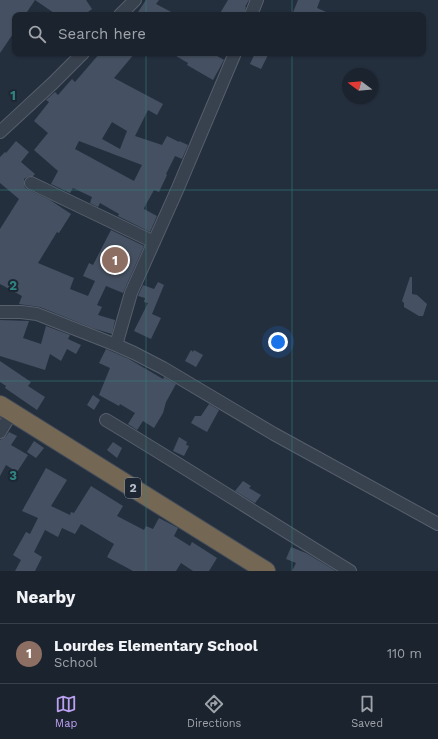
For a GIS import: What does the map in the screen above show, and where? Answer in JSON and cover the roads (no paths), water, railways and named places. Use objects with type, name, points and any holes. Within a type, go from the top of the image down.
[{"type":"highway","name":"2","points":[[6,408],[258,569]]},
{"type":"street","points":[[123,12],[135,0]]},
{"type":"street","points":[[252,12],[257,0]]},
{"type":"street","points":[[0,132],[53,83],[79,56]]},
{"type":"street","points":[[116,345],[131,293],[234,56]]},
{"type":"street","points":[[31,183],[154,242]]},
{"type":"street","points":[[0,312],[37,314],[116,345],[162,368],[274,434],[438,524]]},
{"type":"street","points":[[0,432],[6,408]]},
{"type":"street","points":[[106,420],[154,448],[350,571]]},
{"type":"place","name":"Lourdes Elementary School","points":[[115,260]]}]
